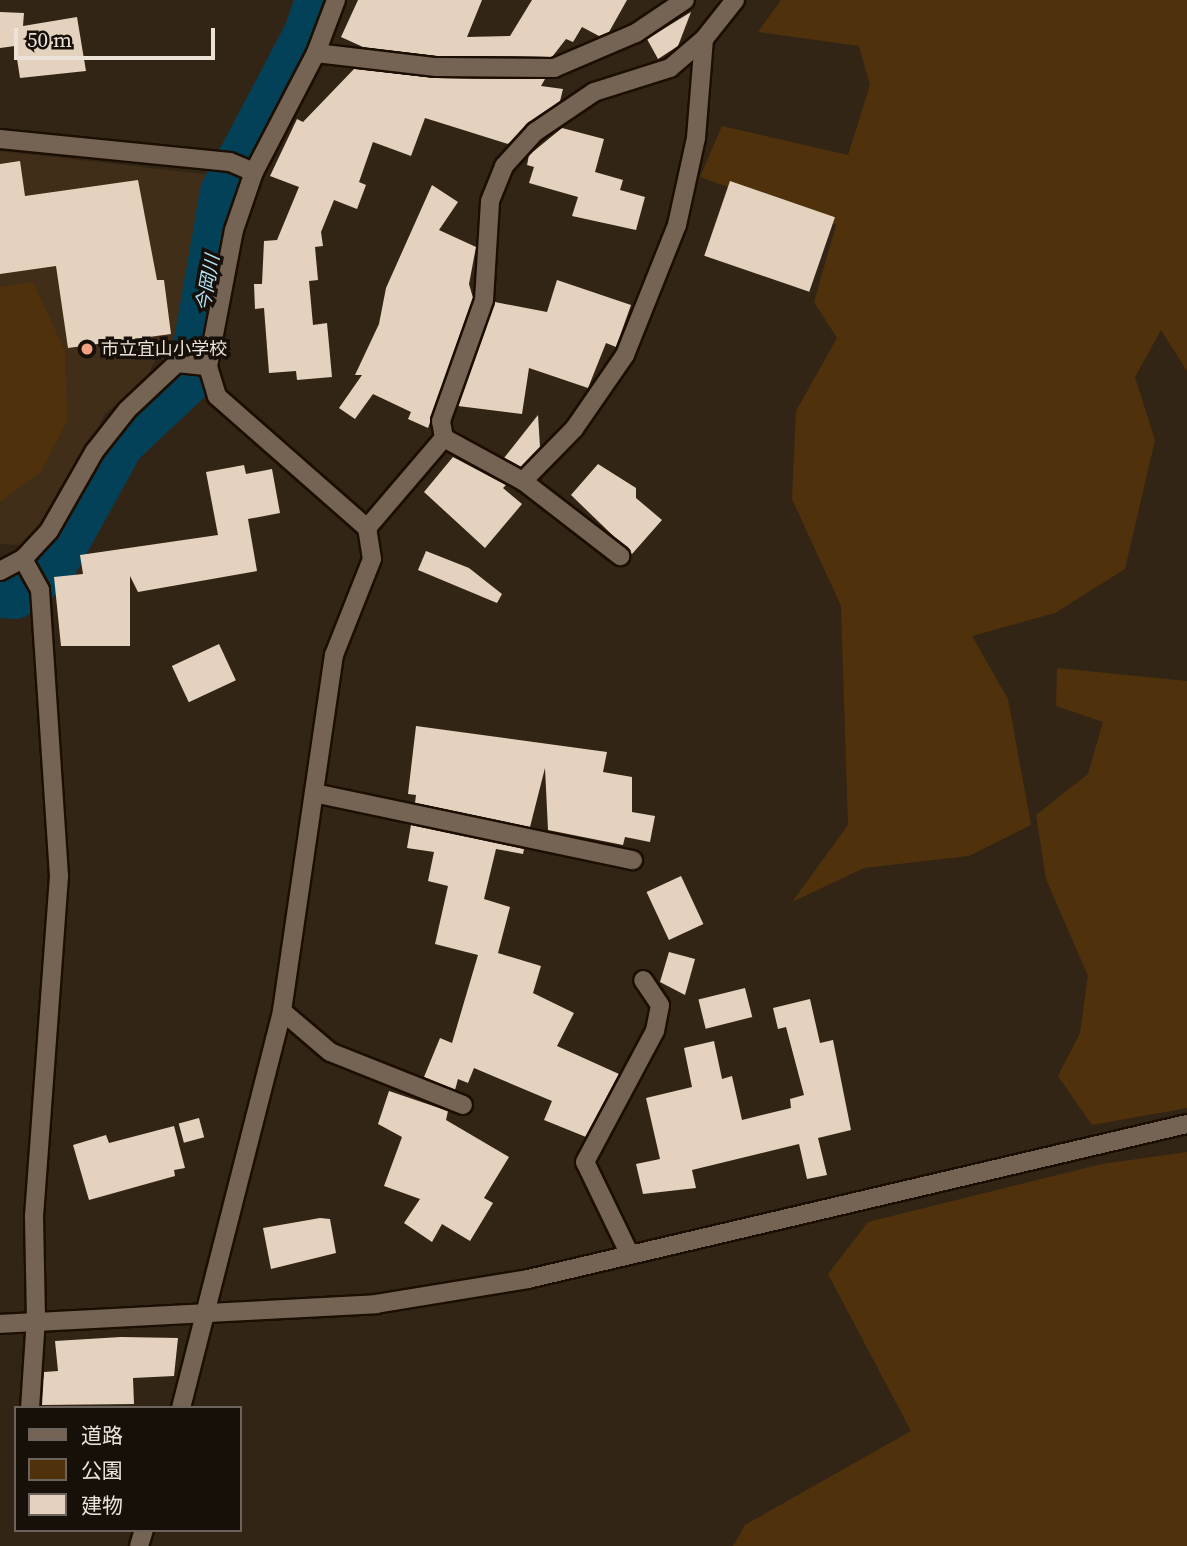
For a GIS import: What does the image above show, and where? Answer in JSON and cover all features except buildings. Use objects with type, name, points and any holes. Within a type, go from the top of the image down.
[{"type":"street","points":[[182,1406],[209,1312],[282,1011],[334,655],[372,559],[367,528],[216,396],[208,366],[234,230],[254,172],[316,53],[336,0]]},
{"type":"street","points":[[444,438],[441,421],[484,300],[490,201],[504,166],[535,132],[593,92],[670,68],[704,39],[735,0]]},
{"type":"street","points":[[316,53],[436,67],[554,68],[636,33],[674,2]]},
{"type":"street","points":[[523,481],[574,429],[625,355],[677,225],[696,138],[704,39]]},
{"type":"street","points":[[0,139],[230,162],[254,172]]},
{"type":"street","points":[[0,571],[23,559],[49,531],[94,452],[127,410],[177,363],[208,366]]},
{"type":"street","points":[[444,438],[523,481],[620,556]]},
{"type":"street","points":[[367,528],[444,438]]},
{"type":"street","points":[[23,559],[40,590],[60,876],[34,1216],[36,1318],[30,1406]]},
{"type":"street","points":[[314,793],[634,860]]},
{"type":"street","points":[[631,1255],[585,1161],[655,1031],[660,1005],[643,980]]},
{"type":"street","points":[[282,1011],[330,1052],[463,1105]]},
{"type":"street","points":[[0,1324],[36,1318],[376,1304],[528,1279],[1187,1124]]},
{"type":"shaded area","name":"市立宜山小学校","points":[[0,151],[222,176],[185,348],[161,349],[146,379],[105,414],[45,525],[21,545],[0,544]]},
{"type":"green space","points":[[781,0],[1187,0],[1187,371],[1161,330],[1135,377],[1155,440],[1125,569],[1055,613],[972,636],[1008,699],[1031,825],[969,856],[864,868],[792,902],[848,825],[841,606],[792,499],[796,411],[837,338],[814,302],[836,225],[700,177],[722,126],[848,155],[870,85],[859,46],[758,32]]},
{"type":"green space","points":[[33,282],[65,351],[67,421],[41,472],[0,502],[0,287]]},
{"type":"green space","points":[[1057,668],[1187,681],[1187,1108],[1092,1125],[1058,1076],[1080,1033],[1088,976],[1046,879],[1036,815],[1088,774],[1103,722],[1056,706]]},
{"type":"green space","points":[[1187,1152],[1187,1546],[733,1546],[745,1525],[911,1431],[828,1274],[868,1222],[1102,1164]]},
{"type":"waterway","name":"今岡川","points":[[0,593],[14,594],[50,568],[119,443],[183,383],[198,341],[224,192],[308,33],[319,0]]},
{"type":"place","name":"市立宜山小学校","points":[[87,349]]}]
